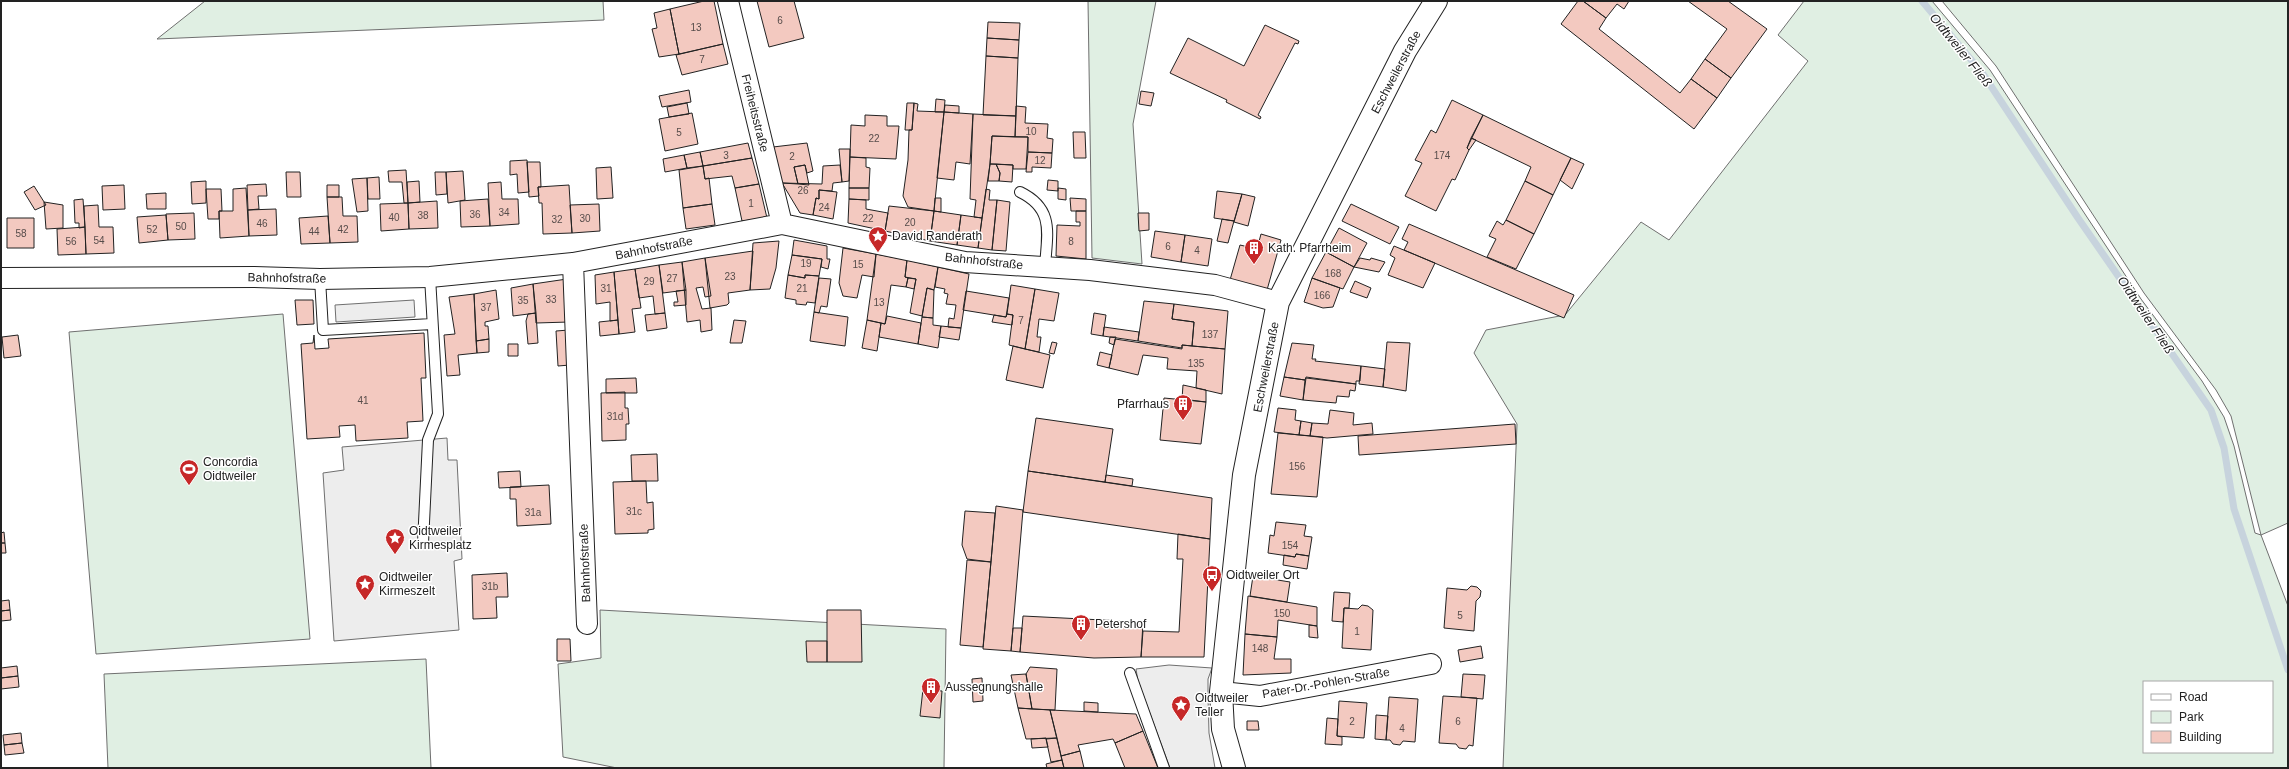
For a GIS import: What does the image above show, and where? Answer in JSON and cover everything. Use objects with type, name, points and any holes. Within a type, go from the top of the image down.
[{"type":"street","name":"Freiheitsstraße","points":[[728,1],[782,224]]},
{"type":"street","name":"Eschweilerstraße","points":[[1234,768],[1223,729],[1222,692],[1244,475],[1278,302],[1405,51],[1436,1]]},
{"type":"street","name":"Bahnhofstraße","points":[[1,278],[254,277],[320,279],[430,276],[573,263],[782,224],[965,262],[1090,270],[1215,285],[1278,302]]},
{"type":"street","name":"Bahnhofstraße","points":[[573,263],[587,624]]},
{"type":"street","name":"Pater-Dr.-Pohlen-Straße","points":[[1222,692],[1260,696],[1431,664]]},
{"type":"lane","points":[[1020,192],[1038,203],[1046,216],[1045,267]]},
{"type":"lane","points":[[423,544],[428,440],[438,414],[430,276]]},
{"type":"lane","points":[[320,279],[323,330],[432,324]]},
{"type":"lane","points":[[1130,673],[1164,768]]},
{"type":"green space","points":[[205,1],[603,1],[604,20],[157,39]]},
{"type":"green space","points":[[1088,1],[1156,1],[1133,124],[1142,264],[1092,258]]},
{"type":"green space","points":[[1804,1],[1932,1],[1990,70],[2141,299],[2202,381],[2224,417],[2234,446],[2255,533],[2261,535],[2288,606],[2288,768],[1503,768],[1517,424],[1474,353],[1486,330],[1565,315],[1641,222],[1669,240],[1808,61],[1778,35]]},
{"type":"green space","points":[[1942,1],[2288,1],[2288,523],[2261,535],[2231,416],[2216,390],[2144,293],[1996,66]]},
{"type":"green space","name":"Concordia Oidtweiler","points":[[283,314],[310,639],[96,654],[69,332]]},
{"type":"green space","points":[[600,610],[946,629],[944,768],[617,768],[563,757],[558,664],[601,658]]},
{"type":"green space","points":[[426,659],[431,768],[108,768],[104,674]]},
{"type":"shaded area","points":[[414,300],[415,317],[336,322],[335,305]]},
{"type":"shaded area","name":"Oidtweiler Kirmesplatz","points":[[447,438],[448,460],[457,460],[462,559],[454,561],[459,630],[334,641],[323,473],[344,470],[342,447]]},
{"type":"shaded area","name":"Oidtweiler Teller","points":[[1169,665],[1212,668],[1208,679],[1209,733],[1215,768],[1170,768],[1138,681],[1136,669]]},
{"type":"building","points":[[704,1],[714,1],[723,44],[679,54],[670,9]]},
{"type":"building","points":[[757,1],[794,1],[804,38],[769,47]]},
{"type":"building","points":[[1578,1],[1583,1],[1606,18],[1599,29],[1680,93],[1691,79],[1717,98],[1694,129],[1561,24]]},
{"type":"building","points":[[1583,1],[1629,1],[1624,9],[1617,4],[1606,18]]},
{"type":"building","points":[[1688,1],[1728,1],[1767,29],[1731,78],[1705,59],[1727,29]]},
{"type":"building","points":[[670,9],[679,54],[659,57],[652,29],[657,28],[654,13]]},
{"type":"building","points":[[988,22],[1020,23],[1019,40],[987,38]]},
{"type":"building","points":[[1265,25],[1299,41],[1298,44],[1295,43],[1258,115],[1261,117],[1260,119],[1226,102],[1227,100],[1170,73],[1188,38],[1244,66]]},
{"type":"building","points":[[987,38],[1019,40],[1018,58],[986,56]]},
{"type":"building","points":[[723,44],[728,64],[682,75],[676,55]]},
{"type":"building","points":[[986,56],[1018,58],[1016,116],[983,115]]},
{"type":"building","points":[[1705,59],[1731,78],[1717,98],[1691,79]]},
{"type":"building","points":[[689,90],[691,102],[662,107],[659,96]]},
{"type":"building","points":[[1141,91],[1154,93],[1151,106],[1139,104]]},
{"type":"building","points":[[936,99],[945,100],[944,112],[935,112]]},
{"type":"building","points":[[1452,100],[1483,115],[1467,148],[1469,150],[1455,180],[1452,179],[1436,211],[1405,196],[1422,163],[1415,160],[1431,130],[1436,133]]},
{"type":"building","points":[[687,103],[689,114],[669,117],[667,107]]},
{"type":"building","points":[[907,103],[914,103],[912,130],[905,130]]},
{"type":"building","points":[[914,103],[918,104],[917,111],[944,112],[934,211],[908,207],[903,196],[908,160],[909,130],[912,130]]},
{"type":"building","points":[[945,105],[959,106],[959,113],[944,112]]},
{"type":"building","points":[[1016,106],[1026,107],[1025,123],[1048,124],[1047,138],[1053,139],[1052,153],[1028,152],[1028,137],[1015,137]]},
{"type":"building","points":[[944,112],[973,114],[970,164],[956,162],[954,180],[937,178]]},
{"type":"building","points":[[692,113],[698,144],[665,151],[659,119]]},
{"type":"building","points":[[973,114],[1016,116],[1015,137],[992,136],[990,164],[982,218],[974,217],[976,200],[970,199]]},
{"type":"building","points":[[865,115],[887,116],[887,126],[899,126],[896,159],[850,157],[851,125],[865,126]]},
{"type":"building","points":[[1483,115],[1571,158],[1553,195],[1525,181],[1531,167],[1471,138]]},
{"type":"building","points":[[1073,132],[1085,132],[1086,158],[1074,158]]},
{"type":"building","points":[[992,136],[1028,137],[1026,169],[1013,169],[1013,165],[990,164]]},
{"type":"building","points":[[1471,138],[1476,140],[1469,150],[1467,148]]},
{"type":"building","points":[[748,143],[752,158],[703,166],[700,152]]},
{"type":"building","points":[[807,143],[813,171],[807,173],[805,165],[794,167],[798,184],[782,183],[773,147]]},
{"type":"building","points":[[839,149],[850,149],[849,181],[842,182]]},
{"type":"building","points":[[700,152],[703,166],[687,168],[684,155]]},
{"type":"building","points":[[1028,152],[1052,153],[1051,168],[1032,167],[1032,172],[1026,172]]},
{"type":"building","points":[[684,155],[687,168],[665,172],[663,159]]},
{"type":"building","points":[[850,157],[866,158],[866,167],[870,168],[869,188],[849,188]]},
{"type":"building","points":[[752,158],[759,184],[735,188],[732,176],[705,179],[703,166]]},
{"type":"building","points":[[1571,158],[1584,164],[1572,189],[1560,180]]},
{"type":"building","points":[[527,160],[529,192],[518,193],[517,174],[510,175],[510,161]]},
{"type":"building","points":[[527,162],[540,162],[541,187],[538,187],[539,196],[529,197]]},
{"type":"building","points":[[990,164],[996,164],[1000,173],[999,181],[988,181]]},
{"type":"building","points":[[996,164],[1013,165],[1012,182],[999,181],[1000,173]]},
{"type":"building","points":[[805,165],[809,185],[798,184],[794,167]]},
{"type":"building","points":[[840,165],[842,182],[833,183],[832,191],[819,190],[819,199],[816,198],[813,215],[800,213],[782,183],[822,184],[823,166]]},
{"type":"building","points":[[703,166],[705,179],[709,178],[712,204],[683,208],[679,170]]},
{"type":"building","points":[[611,167],[613,198],[597,199],[596,168]]},
{"type":"building","points":[[406,170],[408,203],[404,203],[402,182],[389,182],[388,171]]},
{"type":"building","points":[[463,171],[465,200],[448,203],[446,172]]},
{"type":"building","points":[[286,172],[300,172],[301,197],[287,197]]},
{"type":"building","points":[[435,172],[446,172],[447,194],[436,195]]},
{"type":"building","points":[[379,177],[380,199],[368,199],[367,178]]},
{"type":"building","points":[[367,178],[368,211],[357,212],[352,179]]},
{"type":"building","points":[[1048,180],[1058,181],[1058,191],[1047,190]]},
{"type":"building","points":[[206,181],[206,203],[192,204],[191,182]]},
{"type":"building","points":[[419,181],[420,202],[408,203],[407,182]]},
{"type":"building","points":[[1525,181],[1553,195],[1534,234],[1506,220]]},
{"type":"building","points":[[501,182],[502,199],[518,199],[519,224],[490,226],[488,183]]},
{"type":"building","points":[[266,184],[267,196],[258,196],[259,209],[248,210],[247,185]]},
{"type":"building","points":[[759,184],[767,218],[742,221],[735,188]]},
{"type":"building","points":[[124,185],[125,209],[103,210],[102,186]]},
{"type":"building","points":[[327,185],[339,185],[339,197],[327,197]]},
{"type":"building","points":[[569,185],[572,233],[543,234],[542,203],[539,203],[538,187]]},
{"type":"building","points":[[34,186],[46,205],[35,210],[24,192]]},
{"type":"building","points":[[246,188],[249,236],[220,238],[219,211],[233,211],[233,189]]},
{"type":"building","points":[[849,188],[869,188],[869,200],[849,199]]},
{"type":"building","points":[[1058,188],[1066,189],[1066,200],[1058,199]]},
{"type":"building","points":[[206,189],[221,189],[222,211],[219,211],[219,219],[208,219]]},
{"type":"building","points":[[986,189],[990,190],[989,200],[997,200],[992,250],[978,248]]},
{"type":"building","points":[[819,190],[837,192],[833,219],[813,215],[816,198],[819,199]]},
{"type":"building","points":[[1217,191],[1242,194],[1234,221],[1214,218]]},
{"type":"building","points":[[166,193],[166,209],[147,209],[146,194]]},
{"type":"building","points":[[1242,194],[1255,197],[1248,226],[1234,222]]},
{"type":"building","points":[[327,197],[342,197],[343,216],[357,216],[358,242],[330,243]]},
{"type":"building","points":[[935,198],[941,198],[941,212],[934,211]]},
{"type":"building","points":[[1070,198],[1086,199],[1086,211],[1071,211]]},
{"type":"building","points":[[83,199],[85,227],[79,228],[79,223],[75,223],[74,200]]},
{"type":"building","points":[[488,199],[490,226],[461,227],[460,201]]},
{"type":"building","points":[[849,199],[866,200],[866,209],[888,213],[885,231],[848,223]]},
{"type":"building","points":[[997,200],[1010,202],[1006,251],[992,250]]},
{"type":"building","points":[[437,201],[438,228],[409,229],[408,203]]},
{"type":"building","points":[[44,202],[63,205],[63,228],[46,229]]},
{"type":"building","points":[[408,203],[409,229],[381,231],[380,204]]},
{"type":"building","points":[[599,204],[600,231],[572,233],[570,205]]},
{"type":"building","points":[[712,204],[715,225],[686,229],[683,208]]},
{"type":"building","points":[[1351,204],[1399,227],[1390,244],[1342,221]]},
{"type":"building","points":[[98,205],[99,227],[113,227],[114,253],[86,254],[84,206]]},
{"type":"building","points":[[889,206],[934,211],[930,241],[885,231]]},
{"type":"building","points":[[276,209],[277,235],[249,236],[248,210]]},
{"type":"building","points":[[934,211],[961,215],[957,245],[930,241]]},
{"type":"building","points":[[1076,211],[1086,211],[1086,259],[1056,256],[1057,225],[1080,226],[1080,222],[1076,222]]},
{"type":"building","points":[[194,213],[195,239],[168,240],[166,214]]},
{"type":"building","points":[[1138,213],[1149,213],[1149,230],[1139,231]]},
{"type":"building","points":[[166,215],[168,240],[139,243],[137,217]]},
{"type":"building","points":[[961,215],[982,218],[978,248],[957,245]]},
{"type":"building","points":[[328,216],[330,243],[301,244],[299,218]]},
{"type":"building","points":[[7,218],[34,218],[34,248],[7,248]]},
{"type":"building","points":[[1222,219],[1234,221],[1228,243],[1217,241]]},
{"type":"building","points":[[1506,220],[1534,234],[1516,269],[1487,257],[1496,239],[1489,236],[1497,221],[1503,225]]},
{"type":"building","points":[[1409,224],[1574,295],[1564,318],[1404,250],[1408,242],[1402,239]]},
{"type":"building","points":[[85,227],[86,254],[58,255],[57,229]]},
{"type":"building","points":[[1339,228],[1367,243],[1354,267],[1326,252]]},
{"type":"building","points":[[1155,231],[1185,235],[1181,262],[1151,257]]},
{"type":"building","name":"Kath. Pfarrheim","points":[[1261,234],[1281,240],[1267,290],[1230,280],[1240,245],[1257,249]]},
{"type":"building","points":[[1185,235],[1212,239],[1208,266],[1181,262]]},
{"type":"building","points":[[794,240],[827,246],[827,259],[830,259],[828,269],[821,267],[822,259],[792,255]]},
{"type":"building","points":[[779,241],[776,268],[770,289],[750,290],[753,243]]},
{"type":"building","points":[[1394,246],[1435,263],[1423,288],[1388,275],[1395,258],[1390,255]]},
{"type":"building","points":[[843,248],[876,254],[874,277],[862,275],[857,298],[843,296],[839,283]]},
{"type":"building","points":[[753,251],[750,290],[728,293],[729,303],[727,305],[710,308],[705,258]]},
{"type":"building","points":[[1326,252],[1354,267],[1343,289],[1312,278]]},
{"type":"building","points":[[876,254],[907,260],[905,277],[908,278],[906,287],[891,285],[885,324],[867,320]]},
{"type":"building","points":[[792,255],[822,259],[819,276],[805,275],[805,278],[788,275]]},
{"type":"building","points":[[705,258],[711,296],[705,297],[703,287],[696,288],[702,309],[711,308],[712,330],[701,332],[700,320],[687,322],[682,262]]},
{"type":"building","points":[[1360,258],[1370,260],[1371,258],[1385,262],[1379,272],[1354,267]]},
{"type":"building","points":[[907,260],[938,267],[934,290],[927,288],[922,316],[910,313],[916,279],[905,277]]},
{"type":"building","points":[[682,262],[686,290],[663,293],[659,265]]},
{"type":"building","points":[[659,265],[665,313],[655,314],[653,296],[639,298],[635,269]]},
{"type":"building","points":[[938,267],[969,274],[961,328],[948,327],[949,318],[954,319],[956,305],[946,304],[948,294],[944,293],[945,289],[935,287]]},
{"type":"building","points":[[635,269],[641,308],[632,309],[635,332],[619,334],[614,272]]},
{"type":"building","points":[[614,272],[618,320],[610,321],[610,302],[596,304],[595,275]]},
{"type":"building","points":[[788,275],[805,278],[805,275],[819,276],[815,303],[807,302],[806,305],[796,304],[796,300],[785,298]]},
{"type":"building","points":[[819,278],[831,279],[827,307],[821,306],[819,313],[814,312]]},
{"type":"building","points":[[908,278],[916,279],[914,289],[906,287]]},
{"type":"building","points":[[1312,278],[1340,288],[1333,307],[1323,308],[1304,302]]},
{"type":"building","points":[[567,279],[569,322],[536,323],[533,284]]},
{"type":"building","points":[[1355,281],[1371,288],[1367,298],[1350,292]]},
{"type":"building","points":[[533,284],[536,313],[513,316],[511,288]]},
{"type":"building","points":[[1011,285],[1035,289],[1025,349],[1009,345],[1013,315],[1007,314]]},
{"type":"building","points":[[927,288],[934,290],[933,318],[922,317]]},
{"type":"building","points":[[1035,289],[1059,293],[1054,321],[1039,319],[1037,337],[1041,337],[1039,352],[1025,349]]},
{"type":"building","points":[[496,290],[499,319],[485,322],[485,326],[488,326],[489,339],[476,341],[474,294]]},
{"type":"building","points":[[686,290],[686,305],[674,306],[674,302],[678,302],[676,291]]},
{"type":"building","points":[[966,291],[1009,298],[1006,317],[963,310]]},
{"type":"building","points":[[474,294],[477,353],[458,355],[460,375],[447,376],[444,335],[455,334],[449,297]]},
{"type":"building","points":[[295,300],[313,300],[314,324],[297,325]]},
{"type":"building","points":[[1144,301],[1174,304],[1172,319],[1194,322],[1192,346],[1182,345],[1182,348],[1138,341]]},
{"type":"building","points":[[1174,304],[1228,311],[1225,349],[1192,346],[1194,322],[1172,319]]},
{"type":"building","points":[[814,312],[848,317],[845,346],[810,341]]},
{"type":"building","points":[[536,313],[538,343],[528,344],[526,321],[528,314]]},
{"type":"building","points":[[665,313],[667,328],[647,331],[645,315]]},
{"type":"building","points":[[1094,313],[1106,315],[1103,336],[1091,334]]},
{"type":"building","points":[[1007,314],[1013,315],[1012,325],[992,322],[994,315],[1006,317]]},
{"type":"building","points":[[887,316],[921,323],[918,344],[879,337],[881,323],[885,324]]},
{"type":"building","points":[[922,317],[933,318],[933,325],[941,326],[938,348],[918,344]]},
{"type":"building","points":[[618,320],[619,334],[600,336],[599,322]]},
{"type":"building","points":[[734,320],[746,321],[742,343],[730,343]]},
{"type":"building","points":[[867,320],[881,323],[877,351],[862,348]]},
{"type":"building","points":[[941,326],[961,328],[959,340],[939,337]]},
{"type":"building","points":[[1104,327],[1139,332],[1138,341],[1103,336]]},
{"type":"building","points":[[569,330],[570,365],[558,366],[556,331]]},
{"type":"building","points":[[424,333],[426,378],[421,378],[423,421],[407,422],[408,438],[356,441],[355,425],[339,426],[340,437],[307,439],[301,344],[313,343],[314,335],[315,349],[329,348],[328,339]]},
{"type":"building","points":[[18,335],[21,356],[4,358],[2,337]]},
{"type":"building","points":[[1110,337],[1116,337],[1114,345],[1109,343]]},
{"type":"building","points":[[489,339],[489,352],[477,353],[476,341]]},
{"type":"building","points":[[1115,339],[1182,349],[1182,345],[1225,349],[1222,394],[1196,388],[1197,371],[1167,369],[1168,358],[1143,355],[1138,375],[1109,368]]},
{"type":"building","points":[[1052,342],[1057,343],[1054,354],[1049,353]]},
{"type":"building","points":[[1387,342],[1410,343],[1406,391],[1383,387]]},
{"type":"building","points":[[1292,343],[1314,345],[1312,359],[1316,359],[1315,361],[1361,366],[1360,381],[1356,381],[1356,384],[1306,377],[1305,380],[1284,377]]},
{"type":"building","points":[[508,344],[518,344],[518,356],[508,356]]},
{"type":"building","points":[[1013,346],[1050,355],[1043,388],[1006,380]]},
{"type":"building","points":[[1100,352],[1112,355],[1109,368],[1097,365]]},
{"type":"building","points":[[1361,366],[1385,369],[1383,387],[1359,384]]},
{"type":"building","points":[[1284,377],[1305,380],[1303,400],[1280,396]]},
{"type":"building","points":[[636,378],[637,393],[606,393],[606,379]]},
{"type":"building","points":[[1306,378],[1356,384],[1355,391],[1350,390],[1349,397],[1337,396],[1336,403],[1303,400]]},
{"type":"building","points":[[1183,385],[1206,390],[1206,402],[1182,399]]},
{"type":"building","points":[[625,392],[625,408],[628,408],[629,424],[626,424],[626,440],[602,441],[601,393]]},
{"type":"building","name":"Pfarrhaus","points":[[1164,398],[1206,402],[1201,444],[1160,440]]},
{"type":"building","points":[[1278,408],[1296,410],[1295,420],[1301,421],[1299,435],[1274,432]]},
{"type":"building","points":[[1330,410],[1354,413],[1353,425],[1372,423],[1373,434],[1327,438],[1310,436],[1312,423],[1328,424]]},
{"type":"building","points":[[1036,418],[1113,429],[1105,482],[1028,471]]},
{"type":"building","points":[[1301,421],[1312,423],[1310,436],[1299,435]]},
{"type":"building","points":[[1515,424],[1516,444],[1359,455],[1358,436]]},
{"type":"building","points":[[1278,433],[1323,437],[1317,497],[1271,494]]},
{"type":"building","points":[[657,454],[658,481],[632,481],[631,455]]},
{"type":"building","points":[[520,471],[521,487],[499,488],[498,472]]},
{"type":"building","points":[[1028,471],[1212,498],[1210,539],[1023,512]]},
{"type":"building","points":[[1106,475],[1133,479],[1132,486],[1105,482]]},
{"type":"building","points":[[646,481],[647,503],[653,502],[654,529],[648,530],[648,533],[615,534],[613,482]]},
{"type":"building","points":[[549,485],[551,524],[517,526],[516,499],[510,499],[510,487]]},
{"type":"building","points":[[996,506],[1023,510],[1011,651],[983,649]]},
{"type":"building","points":[[965,511],[995,513],[991,562],[967,559],[962,545]]},
{"type":"building","points":[[1276,522],[1306,525],[1304,536],[1312,537],[1309,556],[1296,554],[1295,557],[1268,553],[1270,535],[1274,536]]},
{"type":"building","points":[[4,532],[5,543],[1,543],[1,533]]},
{"type":"building","points":[[1178,534],[1210,539],[1204,657],[1141,657],[1143,631],[1179,632],[1183,559],[1177,559]]},
{"type":"building","points":[[1,543],[5,543],[6,553],[1,553]]},
{"type":"building","points":[[1296,554],[1309,556],[1307,569],[1283,565],[1284,555],[1295,557]]},
{"type":"building","points":[[967,560],[991,562],[983,647],[960,645]]},
{"type":"building","points":[[507,573],[508,597],[496,597],[497,618],[473,619],[472,575]]},
{"type":"building","points":[[1253,576],[1290,582],[1287,602],[1250,596]]},
{"type":"building","points":[[1471,586],[1477,587],[1481,591],[1480,597],[1476,601],[1474,631],[1444,628],[1447,588],[1467,590]]},
{"type":"building","points":[[1334,592],[1350,593],[1349,608],[1344,608],[1343,622],[1332,621]]},
{"type":"building","points":[[1248,596],[1317,607],[1317,626],[1278,620],[1277,637],[1245,634]]},
{"type":"building","points":[[9,600],[10,610],[1,611],[1,601]]},
{"type":"building","points":[[1362,605],[1368,606],[1373,610],[1371,650],[1342,648],[1344,608],[1358,609]]},
{"type":"building","points":[[10,610],[11,620],[1,621],[1,611]]},
{"type":"building","points":[[827,610],[861,610],[862,662],[827,662]]},
{"type":"building","name":"Petershof","points":[[1023,616],[1143,622],[1141,657],[1094,658],[1020,652]]},
{"type":"building","points":[[1309,625],[1317,626],[1318,638],[1309,637]]},
{"type":"building","points":[[1013,628],[1022,628],[1020,652],[1011,651]]},
{"type":"building","points":[[1245,634],[1277,637],[1274,659],[1291,659],[1291,673],[1243,675]]},
{"type":"building","points":[[557,639],[570,639],[571,661],[557,661]]},
{"type":"building","points":[[806,641],[827,641],[827,662],[807,662]]},
{"type":"building","points":[[1481,646],[1483,658],[1460,662],[1458,650]]},
{"type":"building","points":[[17,666],[18,676],[1,678],[1,668]]},
{"type":"building","points":[[1030,667],[1057,669],[1055,710],[1032,709],[1026,674]]},
{"type":"building","points":[[1026,674],[1032,709],[1018,708],[1011,675]]},
{"type":"building","points":[[1463,674],[1485,675],[1483,699],[1461,697]]},
{"type":"building","points":[[18,676],[19,687],[1,689],[1,678]]},
{"type":"building","points":[[982,678],[983,701],[973,702],[972,679]]},
{"type":"building","name":"Aussegnungshalle","points":[[923,689],[942,691],[940,718],[920,716]]},
{"type":"building","points":[[1443,696],[1477,698],[1473,746],[1469,745],[1466,749],[1459,748],[1456,744],[1439,743]]},
{"type":"building","points":[[1389,697],[1418,699],[1415,742],[1403,741],[1400,745],[1393,744],[1390,740],[1386,740]]},
{"type":"building","points":[[1339,701],[1367,703],[1364,738],[1337,736]]},
{"type":"building","points":[[1084,702],[1098,703],[1098,712],[1084,711]]},
{"type":"building","points":[[1018,708],[1050,710],[1057,738],[1026,739]]},
{"type":"building","points":[[1050,710],[1136,714],[1143,731],[1115,743],[1113,739],[1078,745],[1080,751],[1061,756]]},
{"type":"building","points":[[1376,715],[1388,716],[1386,740],[1375,739]]},
{"type":"building","points":[[1327,718],[1338,719],[1337,736],[1342,737],[1342,745],[1325,744]]},
{"type":"building","points":[[1247,721],[1258,721],[1259,730],[1247,730]]},
{"type":"building","points":[[1143,731],[1158,768],[1125,768],[1115,743]]},
{"type":"building","points":[[21,733],[22,743],[4,745],[3,735]]},
{"type":"building","points":[[1046,738],[1048,747],[1032,748],[1031,739]]},
{"type":"building","points":[[1057,738],[1062,760],[1051,762],[1046,739]]},
{"type":"building","points":[[22,743],[24,753],[5,755],[4,745]]},
{"type":"building","points":[[1080,751],[1084,768],[1064,768],[1061,756]]},
{"type":"building","points":[[1062,760],[1064,768],[1047,768],[1046,764]]},
{"type":"waterway","name":"Oidtweiler Fließ","points":[[1922,1],[1983,74],[2078,218],[2211,410],[2224,448],[2234,509],[2288,670]]},
{"type":"place","name":"David Randerath","points":[[878,253]]},
{"type":"place","name":"Kath. Pfarrheim","points":[[1254,265]]},
{"type":"place","name":"Pfarrhaus","points":[[1183,421]]},
{"type":"place","name":"Concordia Oidtweiler","points":[[189,486]]},
{"type":"place","name":"Oidtweiler Kirmesplatz","points":[[395,555]]},
{"type":"place","name":"Oidtweiler Ort","points":[[1212,592]]},
{"type":"place","name":"Oidtweiler Kirmeszelt","points":[[365,601]]},
{"type":"place","name":"Petershof","points":[[1081,641]]},
{"type":"place","name":"Aussegnungshalle","points":[[931,704]]},
{"type":"place","name":"Oidtweiler Teller","points":[[1181,722]]}]
